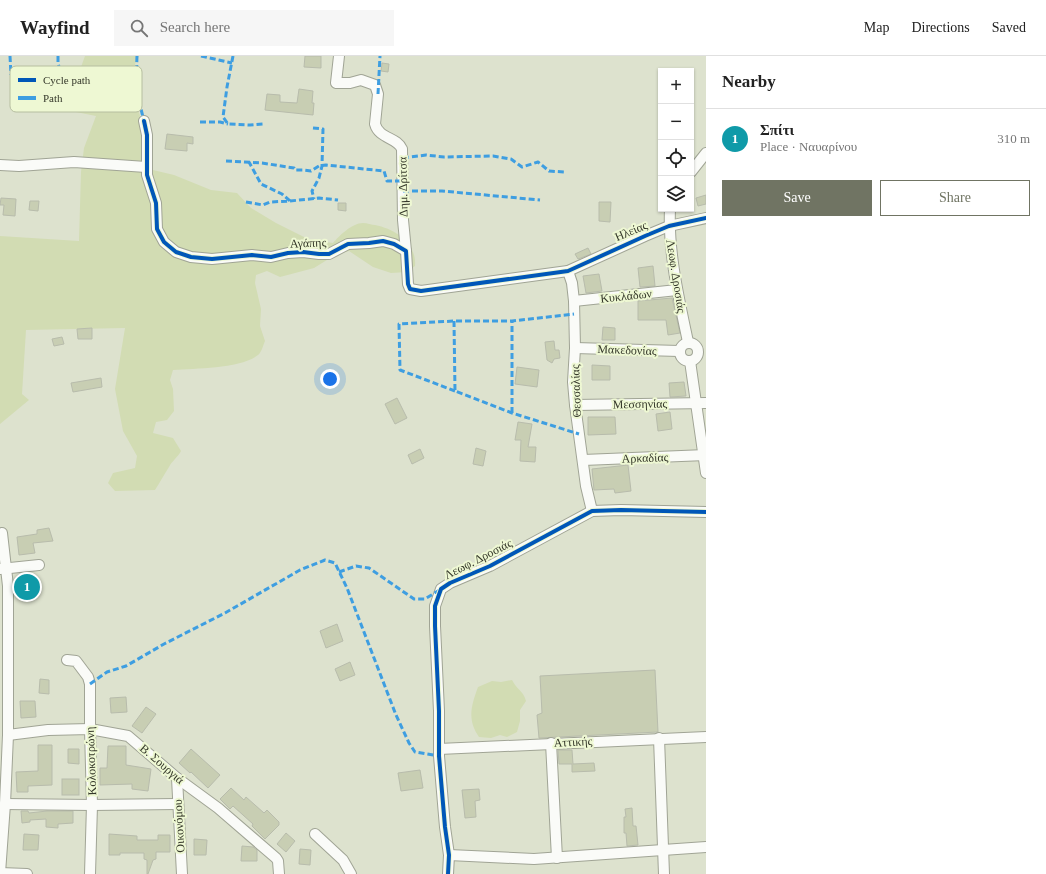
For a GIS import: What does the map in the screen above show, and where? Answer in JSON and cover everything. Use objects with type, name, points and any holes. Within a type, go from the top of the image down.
[{"type":"street","name":"Δημ. Δρίτσα","points":[[339,56],[336,83],[350,83],[361,80],[375,85],[378,94],[375,124],[376,128],[383,135],[398,143],[402,149],[403,220],[406,252]]},
{"type":"street","name":"Αγάπης","points":[[144,121],[147,135],[146,167],[150,187],[156,203],[157,229],[164,242],[176,252],[191,257],[212,259],[252,254],[271,257],[288,252],[329,254],[348,244],[383,241],[394,244],[406,252]]},
{"type":"street","points":[[694,168],[706,153]]},
{"type":"street","points":[[0,165],[19,166],[74,162],[146,167]]},
{"type":"street","name":"Λεωφ. Δροσιάς","points":[[670,212],[669,226],[677,290],[688,342]]},
{"type":"street","name":"Ηλείας","points":[[568,271],[669,226],[706,218]]},
{"type":"street","points":[[406,252],[408,284],[410,289],[421,291],[568,271]]},
{"type":"street","name":"Θεσσαλίας","points":[[568,271],[572,283],[574,301],[575,348],[573,382],[575,406],[586,486],[592,511]]},
{"type":"street","name":"Κυκλάδων","points":[[574,301],[677,290]]},
{"type":"street","points":[[688,342],[694,344],[702,351],[690,361],[682,359],[679,351],[681,346],[688,342]]},
{"type":"street","name":"Μακεδονίας","points":[[575,348],[679,351]]},
{"type":"street","points":[[690,361],[702,403],[706,473]]},
{"type":"street","name":"Μεσσηνίας","points":[[575,406],[702,403]]},
{"type":"street","name":"Αρκαδίας","points":[[583,460],[705,455]]},
{"type":"street","name":"Λεωφ. Δροσιάς","points":[[448,874],[449,855],[445,827],[439,748],[435,626],[435,606],[441,589],[450,583],[490,566],[592,511],[621,510],[706,512]]},
{"type":"street","points":[[2,533],[3,568],[8,586],[8,735],[0,873],[26,874]]},
{"type":"street","points":[[3,568],[39,565]]},
{"type":"street","name":"Κολοκοτρώνη","points":[[67,660],[76,661],[89,679],[92,806],[90,874]]},
{"type":"street","name":"Β. Σουργιά","points":[[8,735],[48,730],[90,729],[128,736],[177,778],[218,808],[276,858],[278,861],[279,874]]},
{"type":"street","name":"Αττικής","points":[[439,748],[706,737]]},
{"type":"street","points":[[659,738],[664,874]]},
{"type":"street","points":[[551,743],[557,858]]},
{"type":"street","name":"Οικονόμου","points":[[177,778],[177,804],[182,874]]},
{"type":"street","points":[[5,804],[92,806],[177,804]]},
{"type":"street","points":[[315,834],[343,860],[351,874]]},
{"type":"street","points":[[449,855],[534,859],[706,847]]},
{"type":"green space","points":[[85,56],[139,56],[135,66],[81,66]]},
{"type":"green space","points":[[76,112],[139,112],[145,134],[144,161],[153,170],[174,175],[211,190],[237,193],[251,208],[276,223],[310,240],[333,243],[346,230],[355,225],[366,223],[383,227],[403,238],[412,250],[415,258],[415,266],[407,272],[391,273],[373,267],[349,251],[335,255],[314,268],[280,277],[267,271],[256,275],[255,283],[261,309],[260,326],[265,341],[261,350],[258,355],[250,360],[240,363],[218,367],[173,370],[170,380],[173,389],[174,411],[167,420],[156,422],[153,433],[173,438],[181,451],[170,465],[155,490],[115,491],[108,483],[113,473],[135,468],[137,456],[123,431],[115,389],[125,328],[26,330],[22,394],[29,400],[0,424],[0,236],[79,241],[81,172],[84,148],[96,116]]},
{"type":"green space","points":[[512,680],[523,694],[526,701],[520,710],[520,721],[517,732],[507,737],[500,735],[491,738],[479,737],[473,725],[471,713],[478,687],[492,681],[501,682]]},
{"type":"building","points":[[305,56],[321,56],[321,68],[304,67]]},
{"type":"building","points":[[382,63],[389,64],[388,72],[381,71]]},
{"type":"building","points":[[299,89],[313,91],[313,115],[265,110],[267,94],[280,95],[280,102],[297,103]]},
{"type":"building","points":[[167,134],[193,137],[193,144],[187,143],[187,151],[165,149]]},
{"type":"building","points":[[706,195],[706,204],[698,206],[696,198]]},
{"type":"building","points":[[1,198],[16,199],[15,216],[3,215],[4,205],[0,205]]},
{"type":"building","points":[[30,201],[39,201],[38,211],[29,210]]},
{"type":"building","points":[[599,202],[611,202],[610,222],[599,221]]},
{"type":"building","points":[[338,203],[346,203],[346,211],[338,210]]},
{"type":"building","points":[[588,248],[591,254],[578,259],[575,254]]},
{"type":"building","points":[[653,266],[655,286],[640,287],[638,268]]},
{"type":"building","points":[[599,274],[602,291],[586,293],[583,276]]},
{"type":"building","points":[[672,298],[680,333],[668,335],[666,320],[638,320],[638,301]]},
{"type":"building","points":[[603,327],[615,328],[615,340],[602,340]]},
{"type":"building","points":[[92,328],[92,339],[78,339],[77,329]]},
{"type":"building","points":[[62,337],[64,344],[54,346],[52,339]]},
{"type":"building","points":[[554,341],[555,350],[559,350],[560,358],[554,359],[552,363],[547,360],[545,342]]},
{"type":"building","points":[[592,365],[610,366],[610,380],[592,380]]},
{"type":"building","points":[[517,367],[539,370],[537,387],[515,384]]},
{"type":"building","points":[[101,378],[102,387],[73,392],[71,383]]},
{"type":"building","points":[[684,382],[686,396],[670,397],[669,383]]},
{"type":"building","points":[[397,398],[407,418],[395,424],[385,404]]},
{"type":"building","points":[[670,412],[672,429],[658,431],[656,414]]},
{"type":"building","points":[[588,417],[615,417],[616,434],[588,435]]},
{"type":"building","points":[[518,422],[532,424],[528,447],[536,447],[535,462],[520,461],[521,440],[515,440]]},
{"type":"building","points":[[476,448],[486,451],[483,466],[473,464]]},
{"type":"building","points":[[420,449],[424,458],[412,464],[408,455]]},
{"type":"building","points":[[628,465],[631,491],[615,493],[614,489],[594,490],[592,469]]},
{"type":"building","points":[[49,528],[53,541],[33,543],[35,553],[19,555],[17,537],[37,534],[37,530]]},
{"type":"building","points":[[19,576],[36,582],[36,594],[17,589]]},
{"type":"building","points":[[337,624],[343,641],[326,648],[320,631]]},
{"type":"building","points":[[350,662],[355,675],[340,681],[335,669]]},
{"type":"building","points":[[655,670],[658,732],[539,738],[537,715],[542,713],[540,676]]},
{"type":"building","points":[[40,679],[49,680],[49,694],[39,693]]},
{"type":"building","points":[[126,697],[127,712],[111,713],[110,698]]},
{"type":"building","points":[[20,701],[35,701],[36,717],[21,718]]},
{"type":"building","points":[[146,707],[156,714],[142,733],[132,726]]},
{"type":"building","points":[[38,745],[52,745],[52,785],[28,786],[28,792],[17,792],[16,772],[38,771]]},
{"type":"building","points":[[108,746],[126,746],[126,765],[151,769],[148,791],[132,789],[132,784],[100,785],[100,768],[107,768]]},
{"type":"building","points":[[68,749],[79,749],[79,764],[68,763]]},
{"type":"building","points":[[191,749],[220,775],[208,788],[179,763]]},
{"type":"building","points":[[558,750],[572,750],[573,764],[594,763],[595,771],[572,772],[572,764],[559,764]]},
{"type":"building","points":[[420,770],[423,788],[401,791],[398,773]]},
{"type":"building","points":[[62,779],[79,779],[79,795],[62,795]]},
{"type":"building","points":[[231,788],[244,800],[246,797],[264,813],[267,810],[279,822],[279,825],[265,839],[252,826],[253,824],[233,806],[230,809],[220,799]]},
{"type":"building","points":[[479,789],[480,800],[475,801],[476,817],[465,818],[462,790]]},
{"type":"building","points":[[632,808],[633,826],[636,826],[638,845],[627,846],[626,833],[624,833],[624,817],[626,817],[625,809]]},
{"type":"building","points":[[21,811],[28,811],[29,813],[73,811],[73,823],[58,824],[58,828],[46,827],[46,819],[30,820],[30,822],[22,823]]},
{"type":"building","points":[[286,833],[295,841],[286,852],[277,844]]},
{"type":"building","points":[[24,834],[39,835],[38,850],[23,850]]},
{"type":"building","points":[[109,834],[137,836],[137,840],[158,840],[158,835],[170,835],[170,852],[156,852],[156,859],[153,860],[147,874],[147,860],[144,859],[144,853],[120,853],[120,855],[109,855]]},
{"type":"building","points":[[194,839],[207,840],[206,855],[194,855]]},
{"type":"building","points":[[242,846],[253,847],[257,850],[257,861],[241,861]]},
{"type":"building","points":[[300,849],[311,850],[310,865],[299,864]]},
{"type":"marked path","points":[[10,56],[11,66]]},
{"type":"marked path","points":[[58,56],[59,66]]},
{"type":"marked path","points":[[137,56],[137,66]]},
{"type":"marked path","points":[[201,56],[232,63]]},
{"type":"marked path","points":[[233,56],[223,117],[228,124],[263,124]]},
{"type":"marked path","points":[[378,94],[380,56]]},
{"type":"marked path","points":[[142,112],[144,121]]},
{"type":"marked path","points":[[200,122],[220,122],[228,124]]},
{"type":"marked path","points":[[313,128],[323,129],[322,166],[319,178],[312,191],[314,199]]},
{"type":"marked path","points":[[403,158],[426,155],[444,157],[493,156],[511,159],[522,167],[538,162],[549,171],[564,172]]},
{"type":"marked path","points":[[226,161],[262,163],[294,168],[295,170],[311,171],[319,166],[326,165],[384,171],[387,181],[403,181]]},
{"type":"marked path","points":[[246,202],[263,205],[270,202],[290,201],[282,194],[261,184],[249,162]]},
{"type":"marked path","points":[[403,191],[442,191],[540,200]]},
{"type":"marked path","points":[[290,201],[319,198],[338,200]]},
{"type":"marked path","points":[[455,391],[400,370],[399,324],[454,321],[512,321],[574,314]]},
{"type":"marked path","points":[[454,321],[455,391],[512,413],[579,434]]},
{"type":"marked path","points":[[512,321],[512,413]]},
{"type":"marked path","points":[[90,684],[107,672],[126,666],[164,644],[225,613],[300,570],[325,560],[335,563],[347,588],[396,715],[409,743],[415,752],[439,756]]},
{"type":"marked path","points":[[339,572],[356,566],[369,568],[414,599],[425,599],[441,589]]},
{"type":"cycle path","points":[[144,121],[147,135],[147,175],[156,203],[157,229],[164,242],[176,252],[191,257],[212,259],[252,255],[271,257],[288,253],[303,252],[329,254],[348,244],[383,241],[394,244],[406,251],[408,284],[410,289],[421,291],[568,271],[669,226],[706,218]]},
{"type":"cycle path","points":[[448,874],[449,855],[439,756],[439,711],[435,626],[435,606],[441,589],[450,583],[490,566],[592,511],[621,510],[706,512]]},
{"type":"place","name":"Σπίτι","points":[[27,587]]}]
